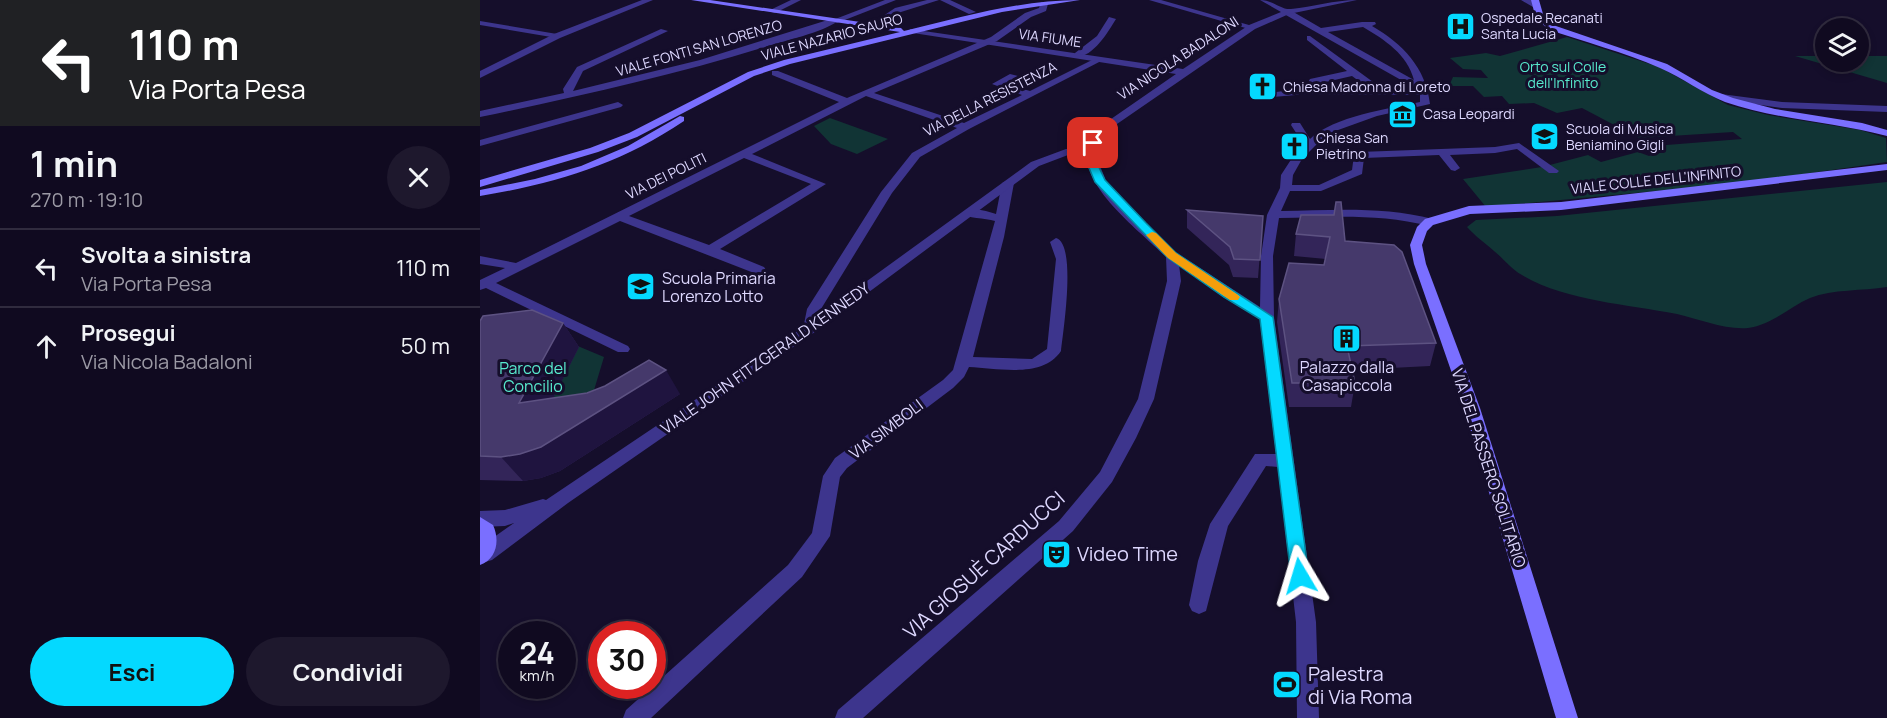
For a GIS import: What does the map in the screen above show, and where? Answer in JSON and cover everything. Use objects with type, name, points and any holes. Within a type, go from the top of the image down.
[{"type":"main road","points":[[695,0],[857,24],[868,30],[886,33]]},
{"type":"main road","name":"VIALE NAZARIO SAURO","points":[[500,178],[594,150],[633,135],[751,74],[787,62],[848,47],[886,33],[913,31],[1002,10],[1076,0]]},
{"type":"main road","points":[[1535,3],[1539,15],[1551,27],[1664,66],[1721,97],[1774,112],[1862,126],[1887,133]]},
{"type":"main road","points":[[848,47],[868,30]]},
{"type":"main road","name":"VIALE NAZARIO SAURO","points":[[480,193],[580,172],[606,162],[638,147],[670,126],[704,99]]},
{"type":"main road","name":"VIALE COLLE DELL'INFINITO","points":[[1429,222],[1469,210],[1561,206],[1887,167]]},
{"type":"main road","name":"VIA DEL PASSERO SOLITARIO","points":[[1429,222],[1417,237],[1417,254],[1472,408],[1568,718]]},
{"type":"main road","points":[[480,525],[486,530],[488,540],[482,556]]},
{"type":"street","points":[[480,75],[557,36],[649,0]]},
{"type":"street","points":[[772,11],[797,0]]},
{"type":"street","name":"VIALE FONTI SAN LORENZO","points":[[480,114],[569,96],[732,53],[892,0]]},
{"type":"street","points":[[868,30],[898,10],[934,0]]},
{"type":"street","points":[[944,0],[972,12]]},
{"type":"street","points":[[1153,0],[1252,27]]},
{"type":"street","points":[[1264,0],[1423,90]]},
{"type":"street","name":"VIA NICOLA BADALONI","points":[[1066,152],[1096,135],[1113,120],[1252,27],[1287,12],[1353,0]]},
{"type":"street","points":[[1525,0],[1535,3]]},
{"type":"street","name":"VIALE NAZARIO SAURO","points":[[865,93],[994,39],[1028,15],[1043,9],[1044,4]]},
{"type":"street","points":[[1078,55],[1100,38],[1112,20]]},
{"type":"street","points":[[480,23],[557,36]]},
{"type":"street","points":[[1308,718],[1306,622],[1267,317],[1267,256],[1273,215],[1286,188],[1287,175],[1309,145],[1323,132],[1375,114],[1425,104],[1420,77],[1408,56],[1391,40],[1362,24]]},
{"type":"street","points":[[1372,24],[1324,32],[1310,38],[1351,69],[1351,72],[1382,93]]},
{"type":"street","name":"VIALE FONTI SAN LORENZO","points":[[569,96],[568,89],[580,69],[664,31]]},
{"type":"street","name":"VIA FIUME","points":[[913,31],[1183,72]]},
{"type":"street","name":"VIA DELLA RESISTENZA","points":[[810,329],[814,309],[902,171],[916,155],[965,127],[1101,59]]},
{"type":"street","points":[[1315,90],[1313,81],[1347,76],[1351,72]]},
{"type":"street","points":[[775,74],[847,102]]},
{"type":"street","points":[[1013,76],[997,84],[1030,94]]},
{"type":"street","points":[[1276,95],[1315,90],[1382,93],[1423,90]]},
{"type":"street","points":[[865,93],[965,127]]},
{"type":"street","name":"VIA DEI POLITI","points":[[483,284],[865,93]]},
{"type":"street","points":[[1721,97],[1782,105],[1887,109]]},
{"type":"street","points":[[480,143],[618,105]]},
{"type":"street","points":[[1296,125],[1309,145]]},
{"type":"street","points":[[1096,135],[1091,151],[1095,172],[1100,182],[1172,256],[1267,317]]},
{"type":"street","points":[[1286,188],[1321,188],[1358,172],[1359,155],[1446,153],[1520,146],[1553,171]]},
{"type":"street","points":[[1044,159],[1066,152],[1091,151]]},
{"type":"street","points":[[1044,159],[1080,156],[1091,151]]},
{"type":"street","points":[[1446,153],[1455,168]]},
{"type":"street","points":[[710,250],[820,184],[743,154]]},
{"type":"street","name":"VIA SIMBOLI","points":[[634,718],[795,571],[821,536],[832,476],[841,463],[948,384],[958,373],[964,362],[1001,219],[999,197],[1008,183],[1044,159]]},
{"type":"street","points":[[480,182],[500,178]]},
{"type":"street","name":"VIALE JOHN FITZGERALD KENNEDY","points":[[482,556],[562,498],[810,329],[982,203],[999,197]]},
{"type":"street","points":[[982,203],[994,208],[1001,219]]},
{"type":"street","points":[[967,214],[982,213],[1001,219]]},
{"type":"street","points":[[1273,215],[1371,213],[1411,217],[1429,222]]},
{"type":"street","points":[[619,216],[759,270]]},
{"type":"street","points":[[964,362],[1032,364],[1042,361],[1054,351],[1062,259],[1056,242]]},
{"type":"street","name":"VIA GIOSUÈ CARDUCCI","points":[[846,718],[1066,526],[1106,477],[1146,399],[1174,280],[1172,256]]},
{"type":"street","points":[[480,260],[518,267]]},
{"type":"street","points":[[483,284],[535,306],[623,350]]},
{"type":"street","points":[[1199,605],[1208,561],[1220,524],[1261,459],[1285,461]]},
{"type":"street","points":[[480,519],[505,518],[562,498]]},
{"type":"green space","name":"Orto sul Colle dell'Infinito","points":[[1567,37],[1659,67],[1728,105],[1768,115],[1860,130],[1886,138],[1887,162],[1741,183],[1486,207],[1463,179],[1542,167],[1588,155],[1601,162],[1638,152],[1649,156],[1663,152],[1654,146],[1742,139],[1733,132],[1639,138],[1582,108],[1557,113],[1534,103],[1509,104],[1502,96],[1484,97],[1473,86],[1449,86],[1453,77],[1488,78],[1481,70],[1463,69],[1450,58],[1486,53],[1500,56]]},
{"type":"green space","points":[[1795,56],[1815,56],[1815,62]]},
{"type":"green space","points":[[1869,56],[1887,56],[1887,83],[1850,72],[1869,72]]},
{"type":"green space","points":[[830,118],[888,139],[857,154],[831,144],[814,126]]},
{"type":"green space","points":[[1887,182],[1887,287],[1819,295],[1765,323],[1748,328],[1721,326],[1677,314],[1558,291],[1518,273],[1467,227],[1476,220],[1557,216]]},
{"type":"green space","name":"Parco del Concilio","points":[[549,334],[604,357],[588,410],[480,373]]},
{"type":"building","name":"Palazzo dalla Casapiccola","points":[[1336,202],[1341,202],[1345,241],[1394,245],[1402,252],[1436,343],[1347,346],[1355,383],[1292,383],[1279,299],[1289,263],[1324,265],[1330,237],[1296,234],[1301,215],[1334,215]]},
{"type":"building","points":[[1187,210],[1263,216],[1260,260],[1234,259],[1230,247]]},
{"type":"building","points":[[532,310],[563,323],[519,403],[587,393],[605,386],[649,360],[666,370],[541,447],[501,457],[480,456],[480,321],[483,316]]},
{"type":"slow traffic","points":[[1152,235],[1172,256],[1234,297]]},
{"type":"place","name":"Ospedale Recanati Santa Lucia","points":[[1460,26]]},
{"type":"place","name":"Chiesa Madonna di Loreto","points":[[1262,87]]},
{"type":"place","name":"Casa Leopardi","points":[[1402,114]]},
{"type":"place","name":"Scuola di Musica Beniamino Gigli","points":[[1545,137]]},
{"type":"place","name":"Chiesa San Pietrino","points":[[1295,146]]},
{"type":"place","name":"Scuola Primaria Lorenzo Lotto","points":[[641,287]]},
{"type":"place","name":"Palazzo dalla Casapiccola","points":[[1347,339]]},
{"type":"place","name":"Video Time","points":[[1056,554]]},
{"type":"place","name":"Palestra di Via Roma","points":[[1287,685]]},
{"type":"route","points":[[1093,143],[1092,163],[1100,182],[1172,256],[1267,317],[1300,576]]}]
